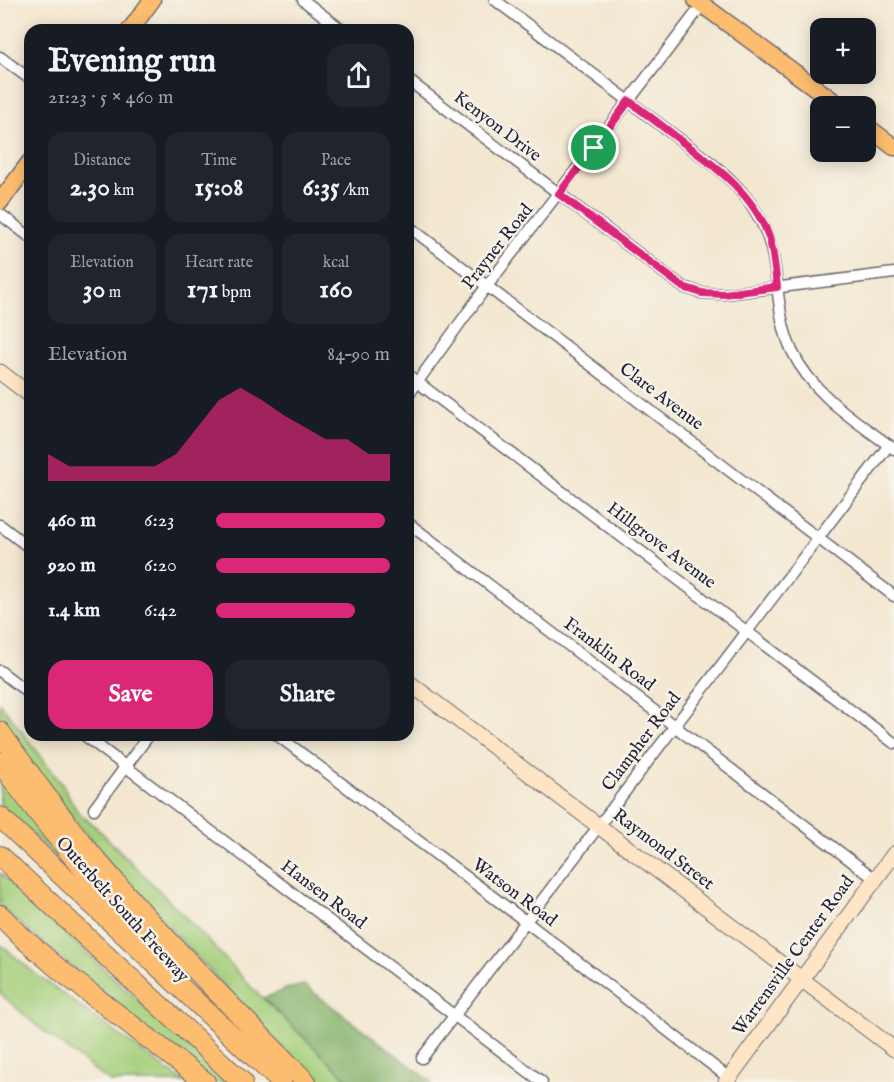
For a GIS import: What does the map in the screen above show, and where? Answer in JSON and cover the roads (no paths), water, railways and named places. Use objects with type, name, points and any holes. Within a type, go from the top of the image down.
[{"type":"highway","points":[[0,732],[113,880],[306,1082]]},
{"type":"highway","name":"Outerbelt South Freeway","points":[[0,762],[42,819],[86,872],[250,1053]]},
{"type":"highway","name":"Outerbelt South Freeway","points":[[0,817],[281,1082]]},
{"type":"highway","name":"Outerbelt South Freeway","points":[[0,856],[242,1082]]},
{"type":"highway","points":[[0,915],[42,955],[205,1082]]},
{"type":"highway","points":[[0,934],[66,988],[126,1021]]},
{"type":"main road","points":[[139,24],[152,0]]},
{"type":"main road","points":[[699,3],[826,96]]},
{"type":"main road","points":[[876,134],[894,147]]},
{"type":"main road","points":[[0,201],[24,170]]},
{"type":"street","points":[[303,0],[334,24]]},
{"type":"street","points":[[495,0],[711,163],[741,189],[768,236],[774,257],[781,317],[792,351],[809,378],[832,402],[891,447]]},
{"type":"street","name":"Prayner Road","points":[[414,387],[629,101],[699,3]]},
{"type":"street","points":[[0,57],[24,75]]},
{"type":"street","name":"Kenyon Drive","points":[[414,85],[683,287],[702,293],[724,294],[894,273]]},
{"type":"street","points":[[0,214],[24,232]]},
{"type":"street","name":"Clare Avenue","points":[[414,230],[894,596]]},
{"type":"street","points":[[0,372],[24,390]]},
{"type":"street","name":"Hillgrove Avenue","points":[[414,380],[894,743]]},
{"type":"street","name":"Clampher Road","points":[[422,1058],[818,538],[891,447]]},
{"type":"street","points":[[0,525],[24,543]]},
{"type":"street","name":"Franklin Road","points":[[414,528],[875,879]]},
{"type":"street","points":[[0,671],[24,689]]},
{"type":"street","name":"Raymond Street","points":[[414,687],[894,1049]]},
{"type":"street","name":"Hansen Road","points":[[92,741],[542,1082]]},
{"type":"street","points":[[94,809],[144,741]]},
{"type":"street","name":"Watson Road","points":[[286,741],[525,921],[728,1080]]},
{"type":"street","name":"Warrensville Center Road","points":[[728,1080],[894,854]]}]
